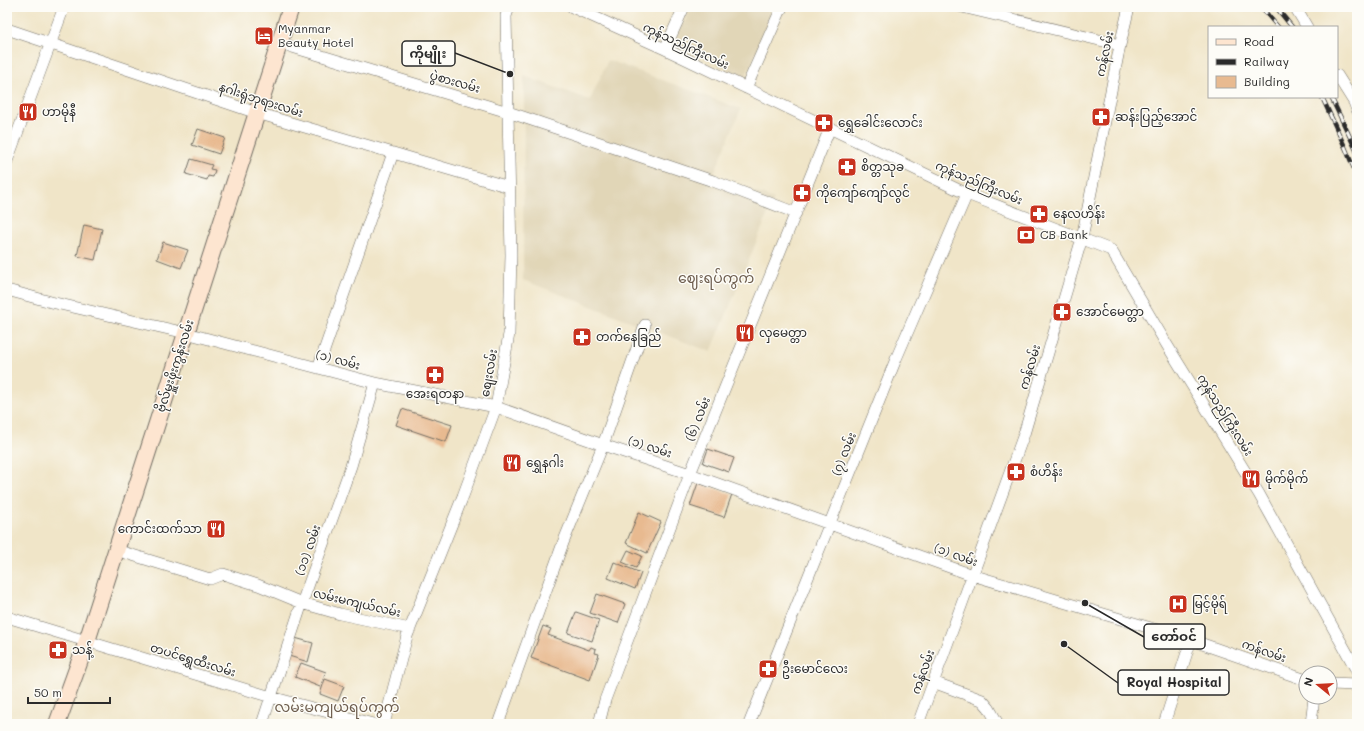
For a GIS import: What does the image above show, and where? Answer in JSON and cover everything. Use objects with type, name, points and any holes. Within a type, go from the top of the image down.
[{"type":"street","points":[[7,161],[64,7]]},
{"type":"street","name":"ဗိုလ်မှူးဖိုးကွန်းလမ်း","points":[[57,724],[87,641],[291,7]]},
{"type":"street","name":"စျေးလမ်း","points":[[384,724],[410,629],[463,496],[496,407],[509,334],[510,255],[506,16],[509,7]]},
{"type":"street","name":"ကုန်သည်ကြီးလမ်း","points":[[572,7],[665,49],[967,194],[1111,250],[1171,352],[1259,494],[1357,671]]},
{"type":"street","points":[[665,49],[684,7]]},
{"type":"street","points":[[746,88],[782,7]]},
{"type":"street","points":[[962,7],[1120,45]]},
{"type":"street","name":"ကန်လမ်း","points":[[918,724],[1024,434],[1082,238],[1120,45],[1129,7]]},
{"type":"street","points":[[1295,7],[1306,26]]},
{"type":"street","name":"နဂါးရုံဘုရားလမ်း","points":[[7,29],[50,42],[257,113],[509,188]]},
{"type":"street","name":"ပွဲစားလမ်း","points":[[279,43],[508,112],[713,181],[796,213]]},
{"type":"street","points":[[1338,77],[1354,102],[1357,110]]},
{"type":"street","name":"(၆) လမ်း","points":[[599,724],[605,700],[690,474],[830,128]]},
{"type":"street","points":[[318,368],[392,153]]},
{"type":"street","name":"(၇) လမ်း","points":[[749,724],[896,359],[967,194]]},
{"type":"street","name":"(၁) လမ်း","points":[[7,290],[51,302],[186,333],[375,383],[496,407],[690,474],[972,575],[1191,640]]},
{"type":"street","points":[[498,724],[563,543],[603,445],[645,325]]},
{"type":"street","name":"(၁၁) လမ်း","points":[[262,724],[302,603],[351,466],[375,383]]},
{"type":"street","name":"လမ်းမကျယ်လမ်း","points":[[116,550],[210,579],[223,574],[302,603],[340,614],[410,629]]},
{"type":"street","name":"တပင်ရွှေထီးလမ်း","points":[[7,618],[271,698],[373,724]]},
{"type":"street","points":[[1164,724],[1191,640]]},
{"type":"street","name":"ကန်လမ်း","points":[[1191,640],[1298,677]]},
{"type":"street","points":[[933,682],[982,700],[989,708],[998,724]]},
{"type":"street","points":[[1338,684],[1357,685]]},
{"type":"street","points":[[1311,724],[1313,705]]},
{"type":"shaded area","points":[[692,7],[776,7],[745,78],[674,44]]},
{"type":"shaded area","points":[[608,60],[741,109],[713,176],[774,199],[711,352],[523,280],[524,76],[590,100]]},
{"type":"building","points":[[198,129],[225,138],[219,154],[192,145]]},
{"type":"building","points":[[191,159],[212,165],[210,169],[215,170],[213,177],[208,176],[207,180],[186,174]]},
{"type":"building","points":[[84,225],[102,229],[95,260],[77,256]]},
{"type":"building","points":[[163,242],[188,250],[181,268],[157,259]]},
{"type":"building","points":[[402,409],[452,425],[446,442],[396,425]]},
{"type":"building","points":[[708,449],[734,458],[729,472],[703,463]]},
{"type":"building","points":[[698,483],[732,494],[724,517],[690,506]]},
{"type":"building","points":[[639,512],[661,522],[647,553],[626,543]]},
{"type":"building","points":[[628,550],[642,556],[636,568],[622,562]]},
{"type":"building","points":[[614,562],[641,573],[635,589],[608,578]]},
{"type":"building","points":[[597,594],[625,604],[618,623],[590,613]]},
{"type":"building","points":[[576,612],[599,620],[592,641],[568,633]]},
{"type":"building","points":[[543,626],[551,629],[548,635],[589,650],[591,647],[596,649],[595,653],[599,654],[590,680],[531,658]]},
{"type":"building","points":[[295,638],[313,643],[308,662],[289,656]]},
{"type":"building","points":[[301,663],[326,672],[320,687],[295,677]]},
{"type":"building","points":[[325,679],[344,686],[338,701],[320,694]]},
{"type":"railway","points":[[1261,7],[1277,26]]},
{"type":"railway","points":[[1276,7],[1291,26]]},
{"type":"railway","points":[[1322,98],[1357,176]]},
{"type":"railway","points":[[1331,98],[1357,152]]},
{"type":"place","name":"Myanmar Beauty Hotel","points":[[264,36]]},
{"type":"place","name":"ကိုမျိုး","points":[[510,74]]},
{"type":"place","name":"ဟာမိုနီ","points":[[28,112]]},
{"type":"place","name":"ဆန်းပြည့်အောင်","points":[[1101,117]]},
{"type":"place","name":"ရွှေခေါင်းလောင်း","points":[[824,123]]},
{"type":"place","name":"စိတ္တသုခ","points":[[847,167]]},
{"type":"place","name":"ကိုကျော်ကျော်လွင်","points":[[802,193]]},
{"type":"place","name":"နေလဟိန်း","points":[[1039,214]]},
{"type":"place","name":"CB Bank","points":[[1026,235]]},
{"type":"place","name":"အောင်မေတ္တာ","points":[[1062,312]]},
{"type":"place","name":"လှမေတ္တာ","points":[[745,333]]},
{"type":"place","name":"တက်နေခြည်","points":[[582,337]]},
{"type":"place","name":"အေးရတနာ","points":[[435,375]]},
{"type":"place","name":"ရွှေနဂါး","points":[[512,463]]},
{"type":"place","name":"စံဟိန်း","points":[[1016,472]]},
{"type":"place","name":"မိုက်မိုက်","points":[[1251,479]]},
{"type":"place","name":"ကောင်းထက်သာ","points":[[216,529]]},
{"type":"place","name":"တော်ဝင်","points":[[1085,603]]},
{"type":"place","name":"မြင့်မိုရ်","points":[[1178,604]]},
{"type":"place","name":"Royal Hospital","points":[[1064,644]]},
{"type":"place","name":"သန့်","points":[[58,650]]},
{"type":"place","name":"ဦးမောင်လေး","points":[[768,669]]},
{"type":"district","name":"ဈေးရပ်ကွက်","points":[[716,278]]},
{"type":"district","name":"လမ်းမကျယ်ရပ်ကွက်","points":[[337,707]]}]
